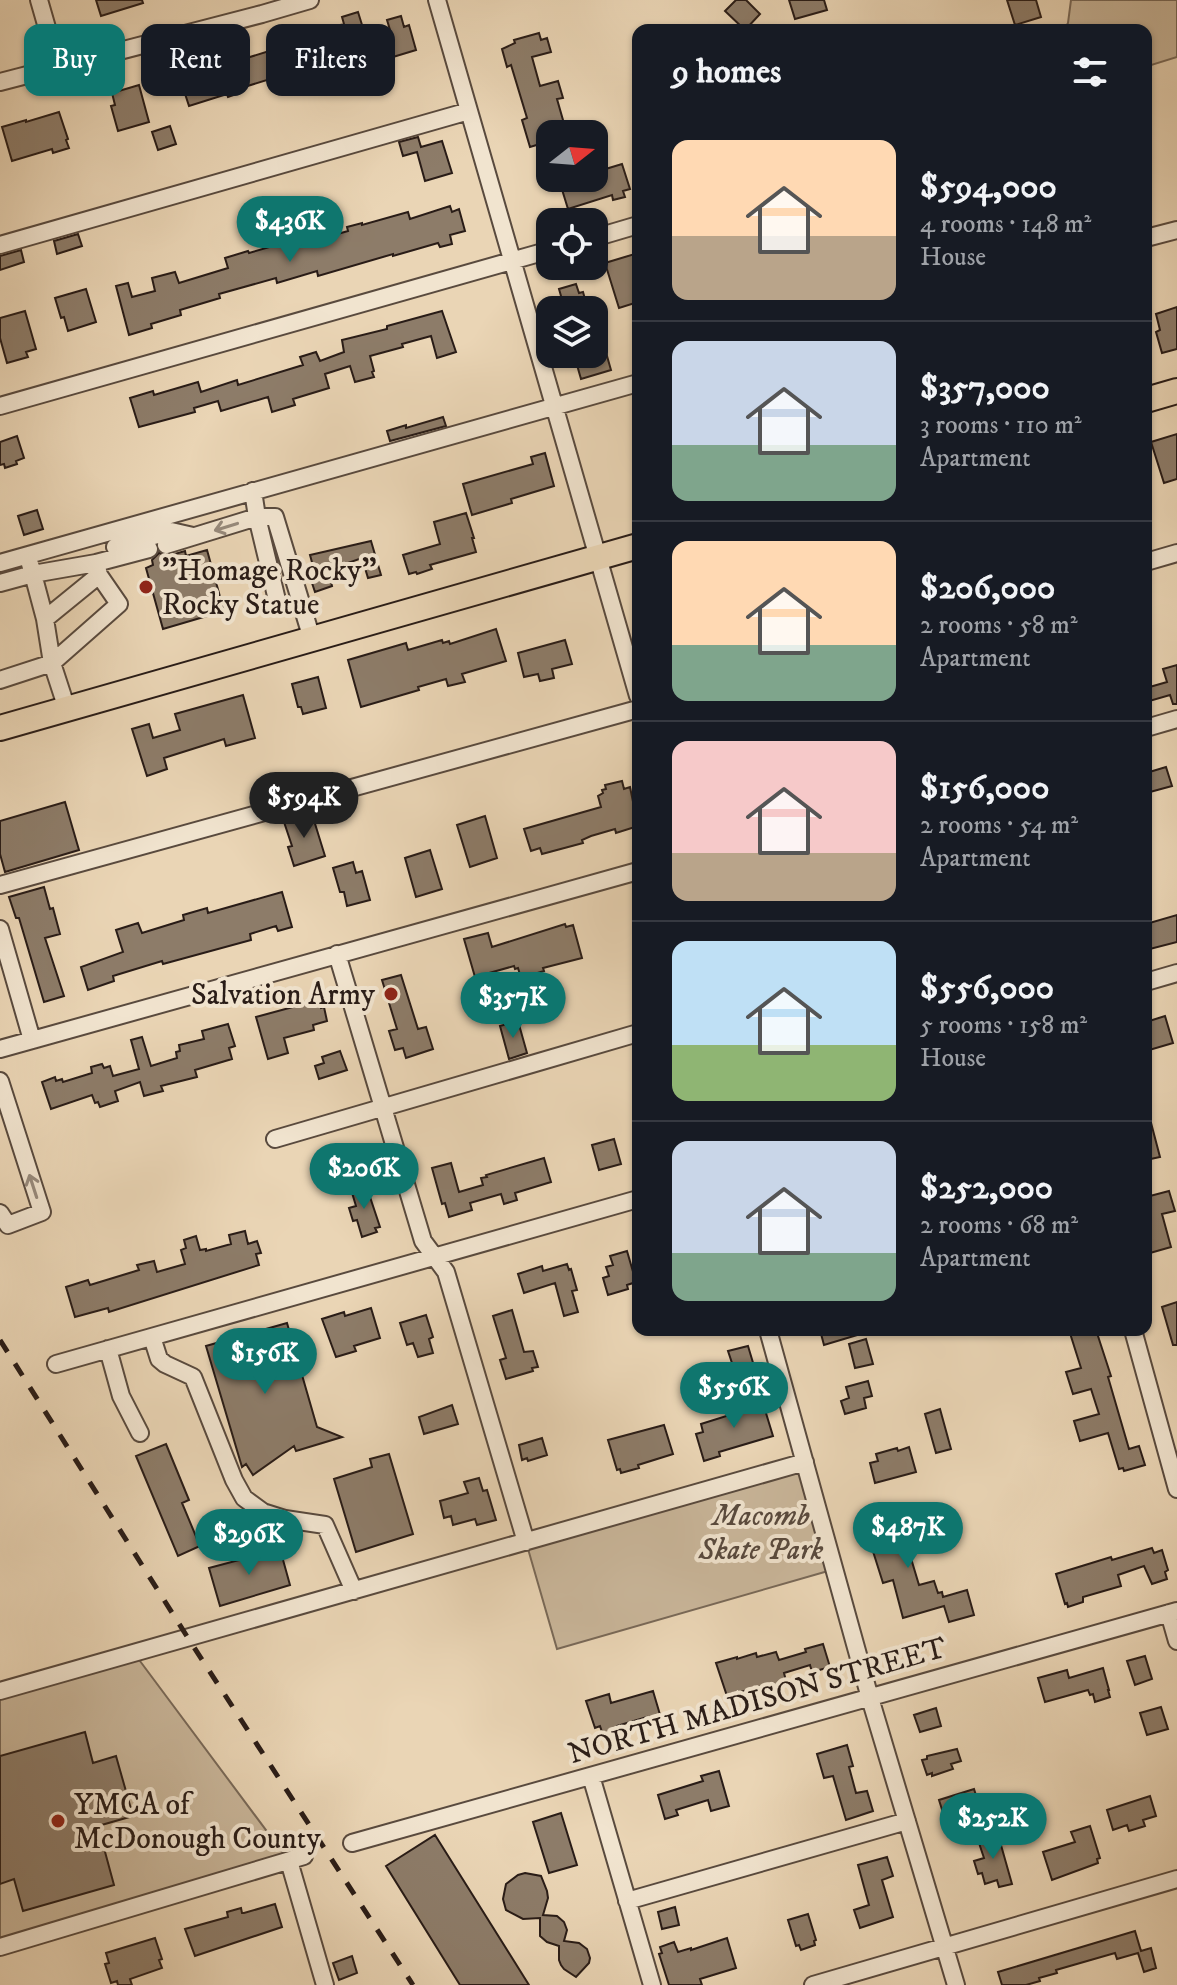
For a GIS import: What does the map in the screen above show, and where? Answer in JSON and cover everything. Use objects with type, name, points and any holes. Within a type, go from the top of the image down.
[{"type":"highway","points":[[1152,398],[1177,391]]},
{"type":"highway","points":[[0,728],[632,548]]},
{"type":"street","points":[[39,0],[46,24]]},
{"type":"street","points":[[125,49],[310,0]]},
{"type":"street","points":[[437,0],[632,675]]},
{"type":"street","points":[[0,82],[24,75]]},
{"type":"street","points":[[0,245],[469,111]]},
{"type":"street","points":[[608,234],[632,227]]},
{"type":"street","points":[[1152,236],[1177,230]]},
{"type":"street","points":[[0,406],[536,254]]},
{"type":"street","points":[[45,619],[97,569],[114,546],[253,491],[632,385]]},
{"type":"street","points":[[253,491],[277,600]]},
{"type":"street","points":[[166,545],[257,517],[275,517],[312,639]]},
{"type":"street","points":[[0,563],[28,555],[114,546],[171,531],[194,536]]},
{"type":"street","points":[[114,546],[149,549]]},
{"type":"street","points":[[1152,560],[1177,553]]},
{"type":"street","points":[[28,555],[45,619],[52,663],[67,709]]},
{"type":"street","points":[[0,583],[33,574],[97,569]]},
{"type":"street","points":[[0,680],[52,663],[119,604],[97,569]]},
{"type":"street","points":[[0,885],[632,711]]},
{"type":"street","points":[[1152,726],[1177,719]]},
{"type":"street","points":[[0,1049],[632,873]]},
{"type":"street","points":[[0,929],[32,1040]]},
{"type":"street","points":[[337,954],[423,1241],[446,1272],[526,1542]]},
{"type":"street","points":[[1152,980],[1177,973]]},
{"type":"street","points":[[275,1139],[632,1035]]},
{"type":"street","points":[[0,1081],[42,1212],[8,1225],[0,1213]]},
{"type":"street","points":[[56,1364],[632,1201]]},
{"type":"street","points":[[770,1336],[870,1698],[956,1985]]},
{"type":"street","points":[[1135,1336],[1177,1489]]},
{"type":"street","points":[[152,1337],[159,1359],[193,1377],[244,1498],[263,1512],[325,1525],[354,1591]]},
{"type":"street","points":[[108,1349],[121,1396],[140,1433]]},
{"type":"street","points":[[0,1691],[805,1462]]},
{"type":"street","points":[[1173,1612],[1177,1641]]},
{"type":"street","name":"NORTH MADISON STREET","points":[[352,1843],[1173,1612]]},
{"type":"street","points":[[591,1776],[652,1985]]},
{"type":"street","points":[[627,1901],[907,1821]]},
{"type":"street","points":[[0,1947],[297,1858],[325,1985]]},
{"type":"street","points":[[813,1985],[1177,1879]]},
{"type":"green space","points":[[1071,0],[1177,0],[1177,57],[1152,65],[1152,24],[1068,23]]},
{"type":"green space","name":"Macomb Skate Park","points":[[805,1462],[835,1569],[557,1649],[526,1542]]},
{"type":"green space","points":[[134,1653],[289,1861],[0,1947],[0,1691]]},
{"type":"building","points":[[96,0],[142,0],[143,3],[101,16]]},
{"type":"building","points":[[736,0],[746,0],[760,14],[751,24],[739,24],[725,11]]},
{"type":"building","points":[[789,0],[824,0],[827,10],[795,19]]},
{"type":"building","points":[[1007,0],[1036,0],[1041,17],[1015,24]]},
{"type":"building","points":[[358,12],[362,24],[344,24],[342,17]]},
{"type":"building","points":[[401,16],[404,27],[409,25],[416,50],[395,56],[395,24],[388,24],[387,20]]},
{"type":"building","points":[[539,33],[541,40],[547,38],[551,52],[532,57],[540,86],[558,81],[563,98],[557,99],[563,120],[536,120],[536,145],[530,147],[522,120],[527,118],[511,65],[507,67],[502,49],[515,43],[514,40]]},
{"type":"building","points":[[266,52],[266,80],[250,85],[250,57]]},
{"type":"building","points":[[139,85],[149,122],[118,131],[111,106],[115,105],[113,96],[125,96],[125,89]]},
{"type":"building","points":[[186,96],[221,96],[189,106]]},
{"type":"building","points":[[59,112],[69,148],[53,153],[52,149],[12,161],[2,127]]},
{"type":"building","points":[[170,126],[176,144],[158,150],[152,132]]},
{"type":"building","points":[[418,137],[421,147],[442,141],[452,173],[425,181],[417,152],[403,156],[399,142]]},
{"type":"building","points":[[622,164],[630,189],[623,191],[625,197],[613,200],[612,195],[568,208],[563,192],[608,192],[608,168]]},
{"type":"building","points":[[450,206],[452,212],[459,209],[465,231],[450,235],[452,244],[440,247],[438,243],[318,276],[317,271],[277,283],[276,278],[219,294],[220,298],[180,310],[181,315],[129,335],[116,286],[128,283],[132,297],[155,291],[152,278],[175,272],[179,283],[228,268],[225,258],[248,251],[290,241],[292,247],[348,231],[347,227],[362,223],[408,212],[410,219]]},
{"type":"building","points":[[78,234],[82,246],[57,254],[54,241]]},
{"type":"building","points":[[21,250],[24,262],[0,270],[0,256]]},
{"type":"building","points":[[632,255],[632,304],[619,308],[608,273],[608,262]]},
{"type":"building","points":[[576,284],[579,293],[583,292],[584,296],[561,296],[559,289]]},
{"type":"building","points":[[86,289],[96,322],[68,331],[55,298]]},
{"type":"building","points":[[1177,307],[1177,349],[1162,353],[1156,332],[1160,330],[1156,314]]},
{"type":"building","points":[[25,311],[36,349],[26,352],[28,357],[7,363],[0,338],[0,318]]},
{"type":"building","points":[[442,311],[456,352],[437,358],[431,336],[370,356],[374,377],[355,382],[350,366],[325,374],[329,388],[293,399],[295,405],[272,412],[268,397],[221,411],[218,401],[194,408],[195,412],[139,427],[130,398],[153,391],[154,395],[198,382],[201,392],[237,380],[238,385],[303,365],[300,357],[316,352],[320,361],[344,352],[342,340]]},
{"type":"building","points":[[608,360],[611,370],[581,379],[578,368],[608,368]]},
{"type":"building","points":[[443,417],[446,426],[390,441],[387,431]]},
{"type":"building","points":[[1177,434],[1177,479],[1164,483],[1152,442]]},
{"type":"building","points":[[17,436],[24,458],[5,468],[4,464],[0,465],[0,442]]},
{"type":"building","points":[[545,453],[554,486],[472,515],[463,484],[533,464],[531,457]]},
{"type":"building","points":[[37,510],[43,529],[24,535],[18,516]]},
{"type":"building","points":[[466,513],[476,552],[430,565],[432,569],[417,574],[409,574],[403,555],[440,544],[434,522]]},
{"type":"building","points":[[371,541],[381,575],[368,578],[362,558],[339,566],[343,578],[315,592],[307,568],[313,566],[310,555]]},
{"type":"building","points":[[207,550],[224,611],[163,629],[146,568],[153,565],[152,560],[159,553],[168,556],[185,551],[186,556]]},
{"type":"building","points":[[496,629],[506,661],[462,674],[465,682],[448,686],[446,679],[361,707],[348,660],[406,643],[408,650],[442,640],[450,644]]},
{"type":"building","points":[[565,640],[572,664],[552,669],[554,678],[540,681],[538,674],[524,677],[518,653]]},
{"type":"building","points":[[1177,665],[1177,704],[1173,704],[1170,695],[1152,700],[1152,686],[1167,682],[1163,669]]},
{"type":"building","points":[[318,677],[326,708],[303,714],[292,684]]},
{"type":"building","points":[[243,695],[255,738],[226,746],[224,739],[164,758],[167,769],[147,776],[132,729],[149,724],[153,738],[180,730],[175,714]]},
{"type":"building","points":[[1166,767],[1172,786],[1152,791],[1152,771]]},
{"type":"building","points":[[622,781],[624,789],[630,787],[632,828],[616,833],[615,829],[591,836],[582,840],[583,843],[542,854],[540,848],[531,851],[524,829],[601,807],[598,796],[606,789],[605,785]]},
{"type":"building","points":[[65,802],[79,850],[5,872],[0,854],[0,821]]},
{"type":"building","points":[[312,814],[325,856],[294,866],[288,847],[292,846],[284,822]]},
{"type":"building","points":[[485,816],[497,858],[470,867],[457,825]]},
{"type":"building","points":[[430,850],[442,889],[416,897],[405,858]]},
{"type":"building","points":[[353,862],[356,873],[362,871],[370,900],[347,906],[333,868]]},
{"type":"building","points":[[44,887],[60,934],[45,938],[64,996],[44,1002],[19,918],[16,918],[9,897]]},
{"type":"building","points":[[282,892],[292,927],[278,931],[276,926],[250,934],[251,940],[113,976],[114,981],[88,990],[81,967],[123,952],[116,930],[138,923],[142,933],[184,920],[183,915],[207,908],[208,913]]},
{"type":"building","points":[[1177,915],[1177,942],[1152,948],[1152,922]]},
{"type":"building","points":[[565,924],[566,927],[573,925],[582,958],[543,968],[544,971],[521,978],[518,968],[514,966],[475,977],[464,939],[488,933],[492,947]]},
{"type":"building","points":[[401,975],[418,1029],[426,1027],[433,1049],[406,1058],[403,1048],[395,1050],[389,1031],[397,1029],[382,980]]},
{"type":"building","points":[[318,998],[327,1021],[313,1025],[314,1030],[284,1038],[288,1053],[268,1059],[256,1017]]},
{"type":"building","points":[[1165,1016],[1173,1043],[1152,1049],[1152,1020]]},
{"type":"building","points":[[518,1021],[527,1053],[509,1059],[500,1026]]},
{"type":"building","points":[[228,1024],[235,1046],[229,1048],[232,1059],[195,1070],[197,1077],[161,1086],[163,1091],[144,1096],[140,1082],[115,1091],[118,1101],[100,1107],[92,1095],[51,1109],[42,1082],[55,1077],[56,1081],[62,1079],[63,1082],[92,1073],[91,1067],[102,1064],[104,1068],[110,1066],[113,1076],[139,1069],[131,1040],[142,1037],[151,1066],[177,1058],[179,1045],[204,1039],[202,1031]]},
{"type":"building","points":[[340,1051],[347,1070],[319,1079],[315,1066],[324,1063],[322,1057]]},
{"type":"building","points":[[1152,1127],[1160,1157],[1152,1159]]},
{"type":"building","points":[[614,1139],[621,1164],[599,1170],[592,1145]]},
{"type":"building","points":[[544,1158],[551,1182],[515,1193],[517,1200],[504,1204],[501,1194],[470,1203],[472,1210],[449,1217],[432,1168],[451,1163],[459,1192],[483,1185],[481,1178],[486,1175]]},
{"type":"building","points":[[362,1183],[365,1192],[368,1191],[380,1227],[375,1228],[377,1232],[362,1237],[349,1208],[356,1206],[350,1186]]},
{"type":"building","points":[[1169,1191],[1175,1211],[1162,1214],[1171,1247],[1152,1252],[1152,1195]]},
{"type":"building","points":[[245,1231],[248,1244],[257,1241],[261,1253],[256,1254],[259,1265],[109,1312],[108,1308],[75,1317],[66,1287],[88,1280],[90,1285],[139,1270],[137,1265],[154,1261],[157,1272],[185,1264],[181,1250],[186,1248],[184,1240],[196,1236],[200,1250],[206,1251],[231,1244],[229,1235]]},
{"type":"building","points":[[627,1251],[632,1283],[627,1285],[628,1289],[608,1295],[603,1278],[609,1276],[606,1267],[613,1265],[610,1256]]},
{"type":"building","points":[[567,1264],[577,1290],[572,1291],[578,1312],[564,1316],[555,1283],[524,1293],[518,1274],[542,1266],[543,1271]]},
{"type":"building","points":[[1177,1302],[1177,1345],[1173,1345],[1162,1307]]},
{"type":"building","points":[[371,1308],[380,1338],[354,1346],[356,1351],[336,1357],[322,1319]]},
{"type":"building","points":[[512,1310],[524,1352],[533,1351],[538,1367],[506,1379],[500,1360],[506,1358],[493,1316]]},
{"type":"building","points":[[426,1315],[433,1337],[429,1339],[433,1353],[418,1357],[413,1343],[407,1345],[400,1323]]},
{"type":"building","points":[[287,1323],[317,1427],[342,1437],[296,1451],[294,1446],[253,1475],[246,1464],[242,1467],[206,1346]]},
{"type":"building","points":[[822,1336],[854,1336],[824,1345]]},
{"type":"building","points":[[1071,1336],[1098,1336],[1129,1449],[1139,1446],[1145,1465],[1124,1471],[1123,1468],[1119,1469],[1108,1433],[1080,1441],[1074,1421],[1099,1414],[1091,1389],[1073,1394],[1066,1372],[1081,1368]]},
{"type":"building","points":[[866,1339],[873,1364],[855,1368],[849,1344]]},
{"type":"building","points":[[748,1346],[754,1366],[735,1372],[728,1351]]},
{"type":"building","points":[[868,1381],[872,1396],[864,1398],[866,1408],[845,1414],[841,1401],[849,1398],[846,1387]]},
{"type":"building","points":[[762,1400],[773,1436],[719,1452],[720,1456],[704,1461],[696,1434],[703,1432],[701,1424],[733,1414],[731,1410]]},
{"type":"building","points":[[452,1405],[458,1424],[424,1434],[419,1417]]},
{"type":"building","points":[[940,1409],[951,1449],[936,1453],[925,1414]]},
{"type":"building","points":[[664,1425],[673,1454],[638,1465],[639,1468],[621,1473],[620,1469],[617,1470],[608,1440]]},
{"type":"building","points":[[542,1438],[547,1455],[522,1460],[519,1445]]},
{"type":"building","points":[[166,1444],[189,1500],[182,1503],[200,1546],[178,1556],[136,1456]]},
{"type":"building","points":[[909,1447],[916,1472],[875,1483],[870,1463],[878,1461],[876,1454]]},
{"type":"building","points":[[389,1454],[413,1534],[356,1552],[334,1479],[372,1467],[370,1459]]},
{"type":"building","points":[[479,1478],[483,1491],[487,1490],[496,1520],[477,1525],[475,1519],[453,1525],[451,1516],[444,1518],[440,1501],[468,1493],[464,1482]]},
{"type":"building","points":[[898,1510],[919,1585],[934,1581],[943,1597],[967,1590],[974,1615],[949,1622],[944,1606],[903,1618],[893,1580],[883,1583],[871,1545],[866,1547],[859,1522]]},
{"type":"building","points":[[1152,1548],[1154,1553],[1162,1550],[1168,1570],[1165,1572],[1167,1579],[1152,1584],[1144,1566],[1118,1575],[1121,1586],[1083,1597],[1083,1602],[1068,1607],[1065,1604],[1056,1574]]},
{"type":"building","points":[[280,1549],[290,1585],[220,1606],[209,1568]]},
{"type":"building","points":[[823,1644],[830,1667],[812,1672],[810,1665],[784,1673],[787,1685],[770,1690],[768,1684],[727,1696],[716,1663],[756,1653],[757,1657],[776,1652],[779,1660]]},
{"type":"building","points":[[1145,1656],[1152,1679],[1135,1685],[1127,1661]]},
{"type":"building","points":[[1103,1668],[1110,1697],[1095,1702],[1088,1690],[1045,1702],[1038,1678],[1067,1670],[1069,1678]]},
{"type":"building","points":[[653,1691],[661,1718],[649,1722],[647,1717],[617,1726],[618,1731],[603,1735],[600,1726],[595,1728],[586,1701],[609,1694],[611,1703]]},
{"type":"building","points":[[1161,1707],[1168,1729],[1147,1735],[1140,1713]]},
{"type":"building","points":[[936,1708],[941,1726],[920,1732],[914,1715]]},
{"type":"building","name":"YMCA of McDonough County","points":[[85,1732],[93,1763],[116,1756],[133,1816],[98,1826],[114,1885],[23,1911],[14,1879],[0,1884],[0,1756]]},
{"type":"building","points":[[847,1745],[856,1793],[867,1791],[873,1811],[846,1820],[833,1776],[824,1778],[817,1754]]},
{"type":"building","points":[[957,1749],[961,1761],[951,1764],[953,1769],[927,1775],[922,1760]]},
{"type":"building","points":[[719,1771],[729,1806],[711,1811],[708,1800],[676,1810],[678,1815],[665,1819],[658,1795],[703,1781],[701,1776]]},
{"type":"building","points":[[974,1789],[980,1808],[970,1812],[973,1822],[952,1829],[939,1800]]},
{"type":"building","points":[[1150,1796],[1156,1816],[1143,1820],[1145,1826],[1129,1831],[1127,1825],[1113,1830],[1107,1810]]},
{"type":"building","points":[[561,1813],[577,1865],[549,1873],[533,1822]]},
{"type":"building","points":[[1090,1826],[1100,1858],[1097,1859],[1098,1863],[1052,1880],[1043,1852],[1075,1842],[1071,1832]]},
{"type":"building","points":[[997,1831],[1012,1884],[999,1887],[997,1880],[985,1884],[974,1861],[984,1858],[977,1837]]},
{"type":"building","points":[[435,1835],[529,1985],[460,1985],[386,1866]]},
{"type":"building","points":[[887,1857],[893,1876],[882,1880],[893,1917],[860,1928],[854,1910],[869,1905],[858,1865]]},
{"type":"building","points":[[525,1873],[541,1876],[548,1898],[543,1915],[557,1916],[564,1922],[567,1930],[564,1941],[579,1943],[587,1949],[589,1963],[576,1977],[561,1965],[559,1946],[540,1936],[540,1918],[523,1919],[506,1910],[503,1899],[506,1884]]},
{"type":"building","points":[[275,1904],[282,1927],[195,1956],[185,1929],[228,1917],[227,1912],[241,1908],[244,1913]]},
{"type":"building","points":[[675,1907],[679,1925],[662,1929],[658,1912]]},
{"type":"building","points":[[808,1914],[816,1940],[815,1945],[801,1950],[799,1945],[796,1946],[788,1920]]},
{"type":"building","points":[[1135,1931],[1141,1951],[1151,1948],[1156,1968],[1144,1972],[1138,1953],[1117,1959],[1115,1953],[1056,1970],[1057,1973],[1026,1985],[1002,1985],[998,1972]]},
{"type":"building","points":[[155,1938],[162,1968],[130,1979],[132,1985],[118,1985],[117,1981],[111,1983],[105,1964],[109,1963],[106,1953]]},
{"type":"building","points":[[727,1938],[736,1968],[700,1979],[702,1985],[669,1985],[659,1954],[662,1953],[660,1947],[674,1942],[678,1952]]},
{"type":"building","points":[[352,1956],[357,1973],[339,1980],[333,1963]]},
{"type":"railway","points":[[0,1340],[413,1985]]},
{"type":"place","name":"\"Homage Rocky\" Rocky Statue","points":[[146,587]]},
{"type":"place","name":"Salvation Army","points":[[391,994]]},
{"type":"place","name":"YMCA of McDonough County","points":[[58,1821]]}]
